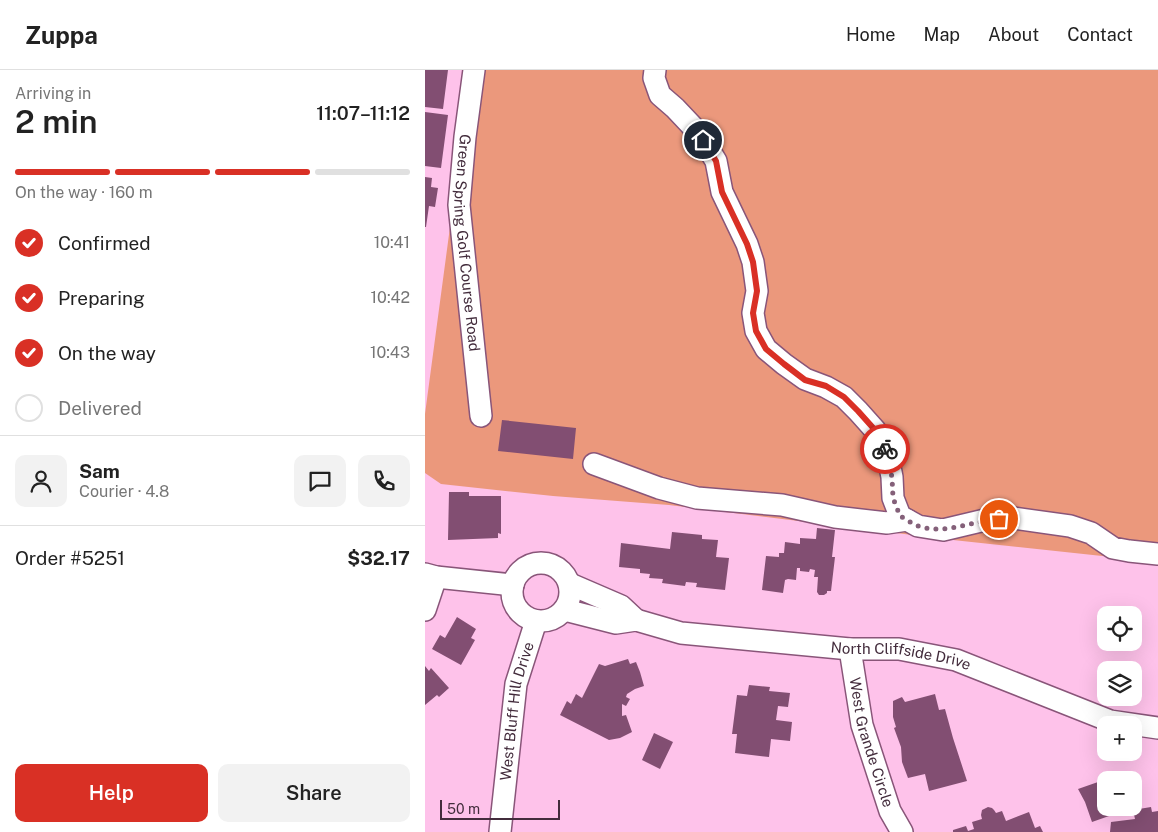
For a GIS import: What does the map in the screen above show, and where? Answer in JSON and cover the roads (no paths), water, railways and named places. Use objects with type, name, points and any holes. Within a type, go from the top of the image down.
[{"type":"street","name":"Green Spring Golf Course Road","points":[[473,70],[459,205],[481,416]]},
{"type":"street","points":[[655,70],[654,78],[660,95],[692,126],[716,161],[722,192],[747,244],[753,262],[757,291],[753,313],[756,331],[766,349],[784,364],[805,380],[826,386],[844,397],[875,430],[887,452],[892,477],[893,498],[900,516],[918,526],[943,530],[985,520],[1013,518],[1043,522],[1070,526],[1091,533],[1113,548],[1158,554]]},
{"type":"street","points":[[594,464],[659,488],[697,498],[782,505],[835,517],[887,523],[907,520]]},
{"type":"street","points":[[534,563],[555,565],[563,572],[570,584],[571,599],[565,610],[553,620],[546,622],[530,620],[521,614],[513,602],[513,585],[520,572],[534,563]]},
{"type":"street","points":[[425,610],[431,575],[513,585]]},
{"type":"street","name":"North Cliffside Drive","points":[[570,584],[621,606],[636,620]]},
{"type":"street","name":"North Cliffside Drive","points":[[565,610],[616,623],[636,620],[681,632],[850,649],[899,649],[956,660],[1110,721],[1158,728]]},
{"type":"street","name":"West Bluff Hill Drive","points":[[499,832],[516,684],[535,621]]},
{"type":"street","name":"West Grande Circle","points":[[850,649],[862,725],[890,811],[902,832]]}]
